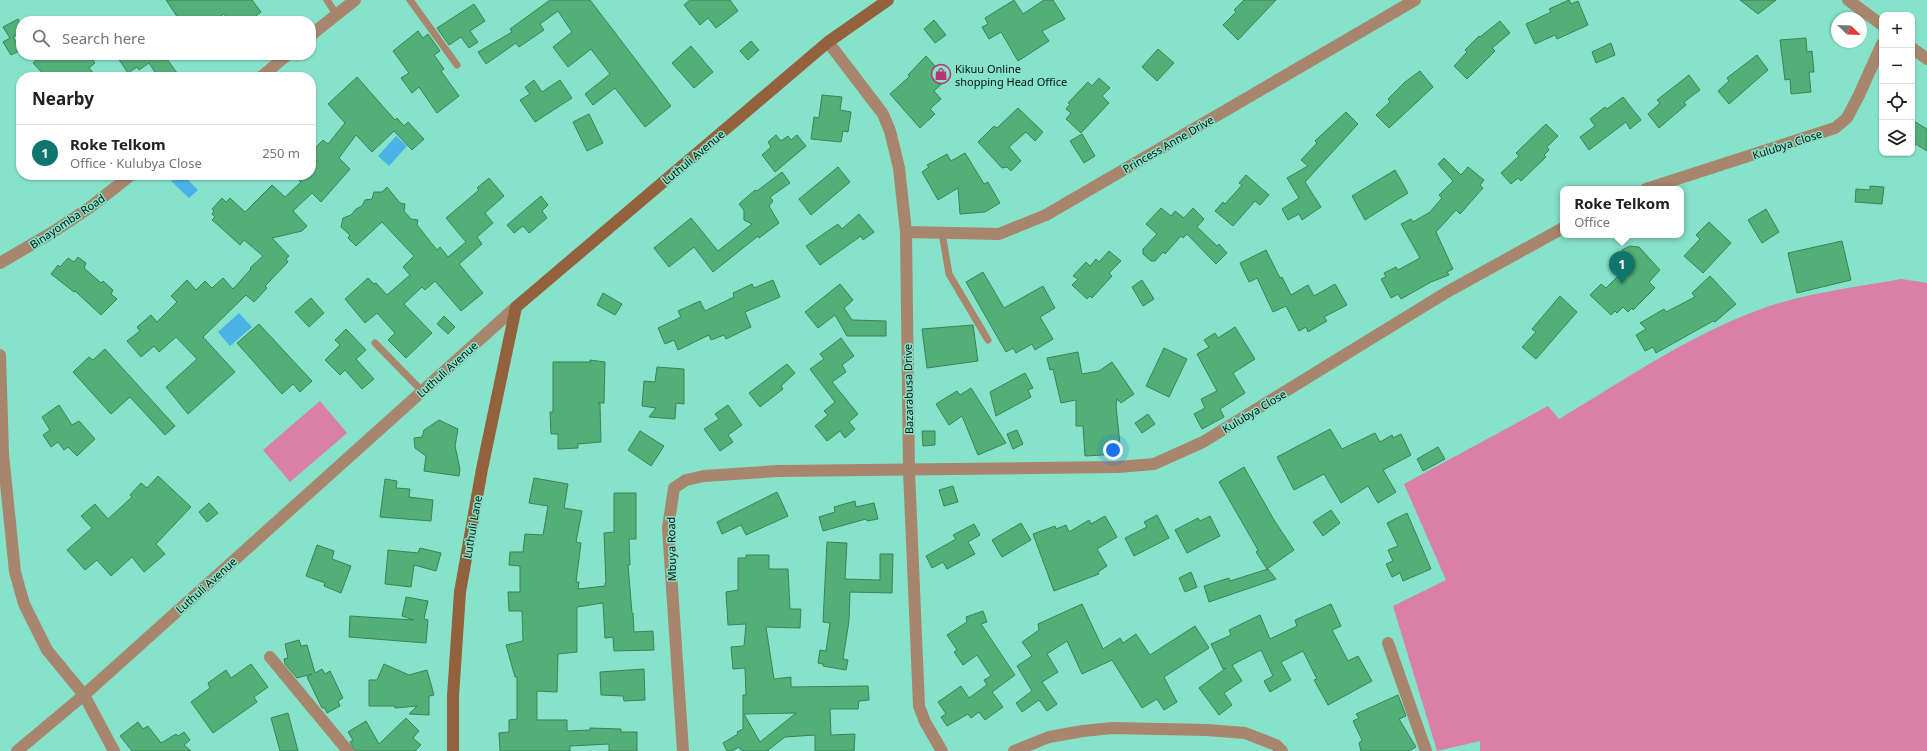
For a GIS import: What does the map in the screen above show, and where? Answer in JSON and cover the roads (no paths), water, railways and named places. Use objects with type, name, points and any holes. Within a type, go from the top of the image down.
[{"type":"street","points":[[316,31],[355,0]]},
{"type":"street","name":"Luthuli Avenue","points":[[17,751],[84,695],[516,307],[828,42],[888,0]]},
{"type":"street","name":"Princess Anne Drive","points":[[906,232],[999,234],[1046,215],[1414,0]]},
{"type":"street","points":[[1848,0],[1879,23]]},
{"type":"street","name":"Bazarabusa Drive","points":[[828,42],[883,114],[890,131],[899,168],[906,232],[908,471],[919,706],[925,722],[942,751]]},
{"type":"street","name":"Kulubya Close","points":[[1655,186],[1835,128],[1847,118],[1880,48]]},
{"type":"street","points":[[1915,50],[1927,59]]},
{"type":"street","points":[[267,72],[281,60]]},
{"type":"street","name":"Binayomba Road","points":[[0,263],[65,224],[124,180]]},
{"type":"street","name":"Kulubya Close","points":[[908,471],[1118,467],[1154,464],[1203,442],[1447,292],[1560,230]]},
{"type":"street","name":"Luthuli Lane","points":[[453,751],[454,696],[460,592],[482,469],[516,307]]},
{"type":"street","points":[[0,355],[1,454],[15,572],[24,604],[47,650],[84,695],[114,751]]},
{"type":"street","name":"Mbuya Road","points":[[684,751],[668,528],[674,488],[686,480],[704,476],[778,471],[908,471]]},
{"type":"street","points":[[1388,643],[1426,751]]},
{"type":"street","points":[[270,657],[348,751]]},
{"type":"street","points":[[1014,751],[1049,737],[1112,728],[1206,730],[1245,733],[1276,745],[1282,751]]},
{"type":"lane","points":[[327,0],[336,14]]},
{"type":"lane","points":[[410,0],[457,66]]},
{"type":"lane","points":[[942,233],[949,274],[988,340]]},
{"type":"lane","points":[[375,343],[422,392]]},
{"type":"water","points":[[396,136],[407,146],[389,166],[378,156]]},
{"type":"water","points":[[188,180],[198,190],[189,198],[171,181]]},
{"type":"water","points":[[239,313],[252,327],[230,346],[218,332]]},
{"type":"place","name":"Kikuu Online shopping Head Office","points":[[941,74]]},
{"type":"place","name":"Roke Telkom","points":[[1622,284]]}]
